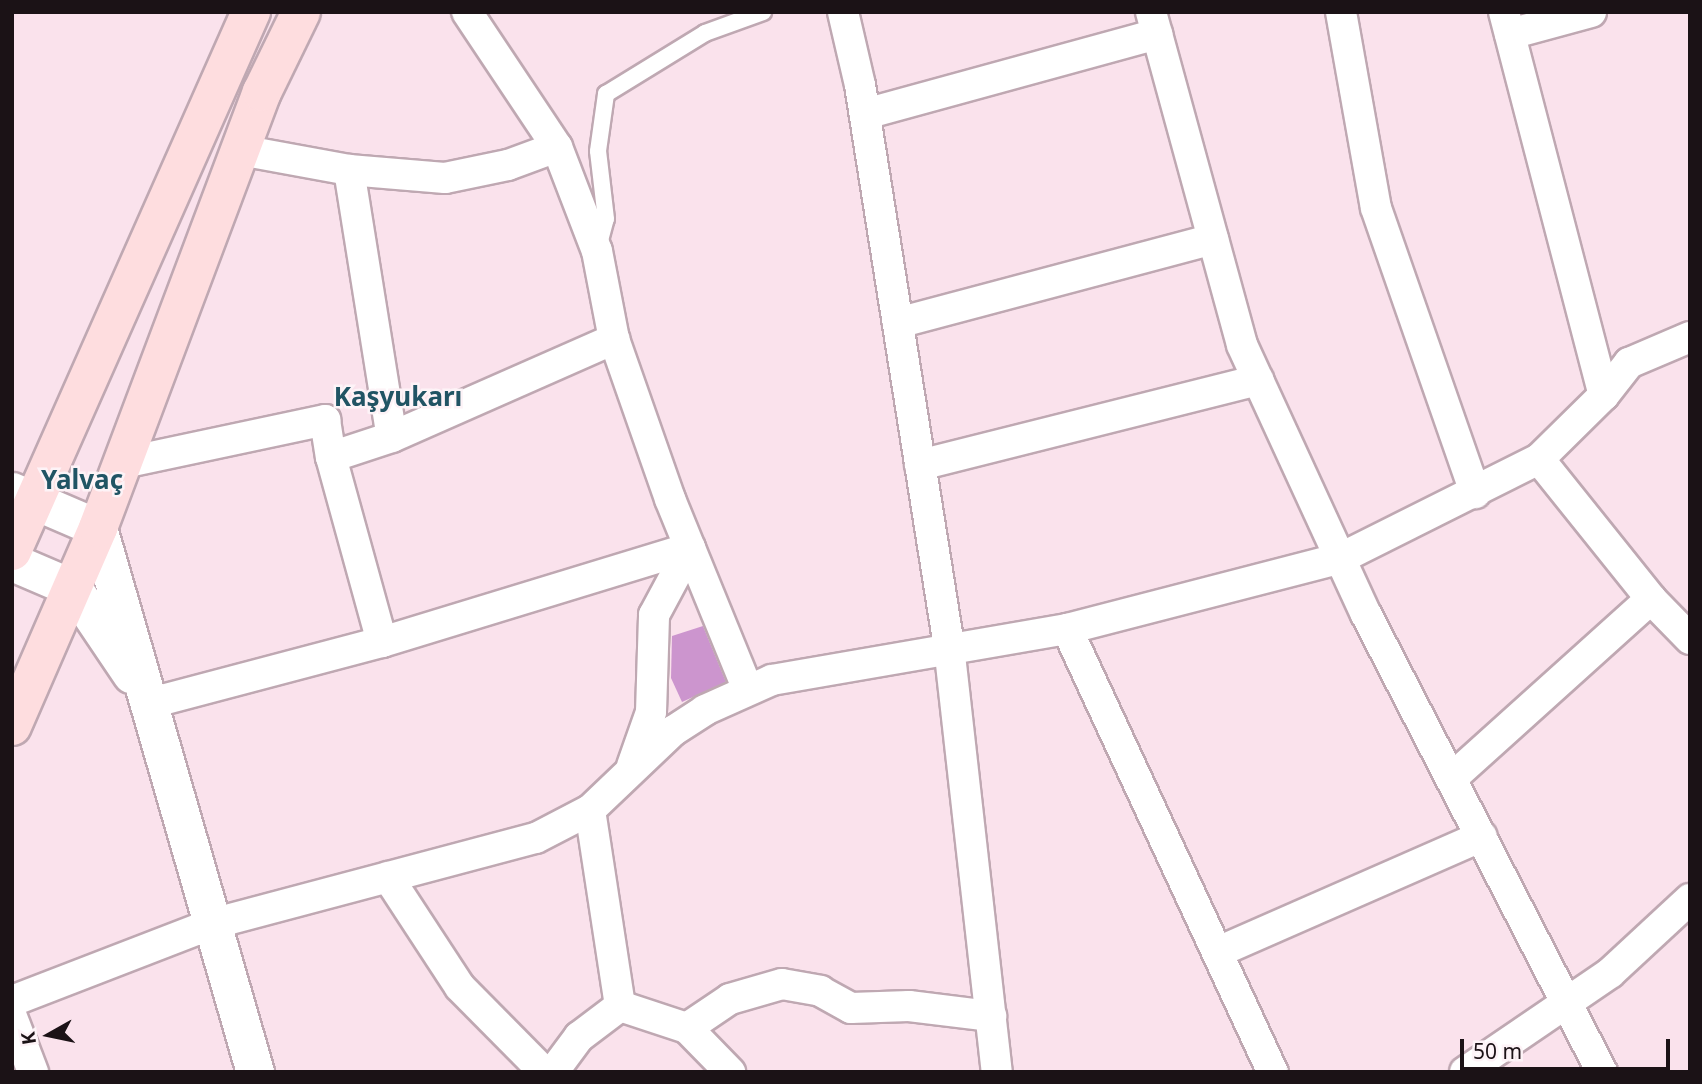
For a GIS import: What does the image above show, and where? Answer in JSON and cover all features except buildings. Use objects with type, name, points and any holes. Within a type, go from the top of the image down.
[{"type":"main road","points":[[12,551],[23,496],[251,12]]},
{"type":"main road","points":[[12,726],[97,528],[240,150],[301,12]]},
{"type":"street","points":[[467,12],[557,147],[597,251],[614,339],[690,548],[748,690]]},
{"type":"street","points":[[843,12],[864,114],[949,646],[997,1072]]},
{"type":"street","points":[[1341,12],[1376,208],[1475,493]]},
{"type":"street","points":[[1591,12],[1507,23],[1604,395]]},
{"type":"street","points":[[864,114],[1154,23],[1242,345],[1340,558],[1569,1001],[1601,1072]]},
{"type":"street","points":[[240,150],[349,170],[445,178],[508,165],[557,147]]},
{"type":"street","points":[[349,170],[392,437]]},
{"type":"street","points":[[898,323],[1213,239]]},
{"type":"street","points":[[12,1001],[212,924],[536,838],[590,810],[673,731],[748,690],[772,680],[949,646],[1067,629],[1340,558],[1539,459],[1604,395],[1629,363],[1690,337]]},
{"type":"street","points":[[331,457],[392,437],[614,339]]},
{"type":"street","points":[[920,465],[1258,380]]},
{"type":"street","points":[[122,463],[325,420],[331,457],[382,642]]},
{"type":"street","points":[[1539,459],[1651,599],[1690,639]]},
{"type":"street","points":[[23,496],[97,528],[151,704],[255,1072]]},
{"type":"street","points":[[151,704],[382,642],[690,548]]},
{"type":"street","points":[[630,772],[651,712],[654,615],[690,548]]},
{"type":"street","points":[[12,562],[73,588],[151,704]]},
{"type":"street","points":[[1452,778],[1651,599]]},
{"type":"street","points":[[1067,629],[1273,1072]]},
{"type":"street","points":[[590,810],[620,1006]]},
{"type":"street","points":[[1217,952],[1482,836]]},
{"type":"street","points":[[388,877],[460,987],[544,1072]]},
{"type":"street","points":[[1465,1072],[1610,973],[1690,899]]},
{"type":"street","points":[[687,1028],[730,999],[782,984],[820,991],[851,1008],[909,1006],[991,1016]]},
{"type":"street","points":[[620,1006],[687,1028],[730,1072]]},
{"type":"street","points":[[552,1072],[579,1037],[620,1006]]},
{"type":"street","points":[[12,1017],[33,1072]]},
{"type":"lane","points":[[597,251],[606,219],[598,150],[606,94],[705,33],[763,12]]},
{"type":"district","name":"Kaşyukarı","points":[[398,397]]},
{"type":"district","name":"Yalvaç","points":[[82,480]]}]
